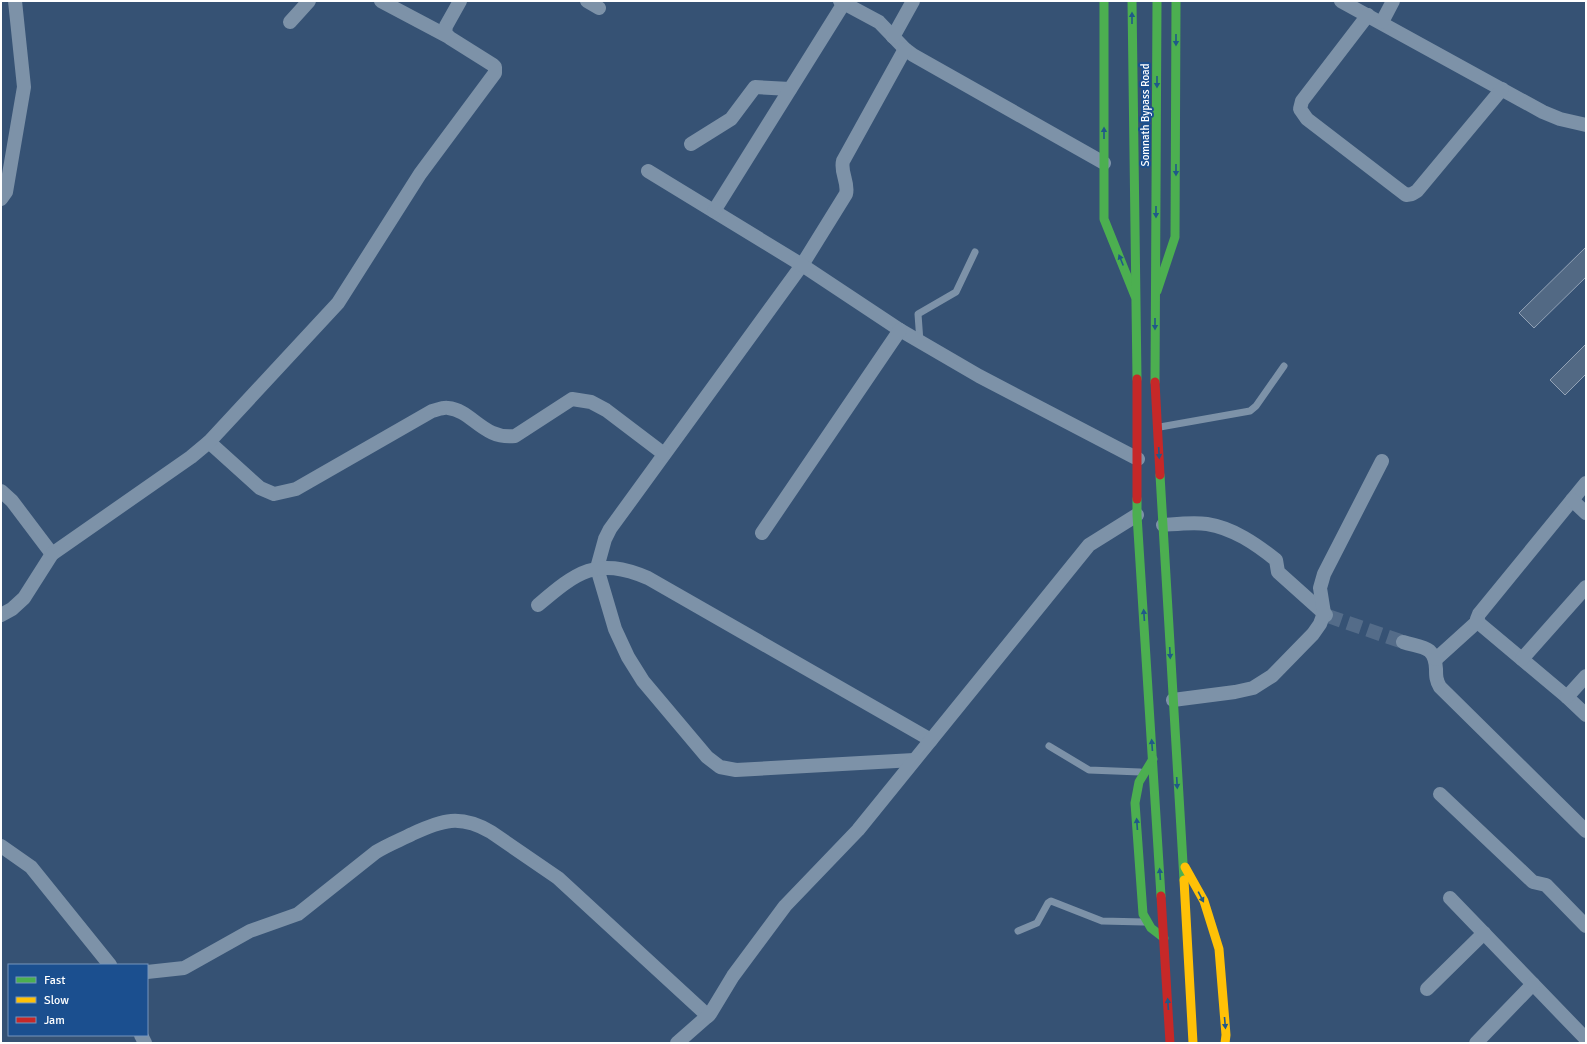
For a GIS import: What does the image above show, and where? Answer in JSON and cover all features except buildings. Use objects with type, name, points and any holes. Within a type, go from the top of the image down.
[{"type":"main road","points":[[1104,1],[1104,219],[1135,296]]},
{"type":"main road","name":"Somnath Bypass Road","points":[[1132,1],[1138,459],[1137,515],[1170,1043]]},
{"type":"main road","name":"Somnath Bypass Road","points":[[1157,1],[1155,384],[1193,1043]]},
{"type":"main road","points":[[1156,297],[1175,237],[1176,1]]},
{"type":"main road","points":[[1153,759],[1138,782],[1135,803],[1143,914],[1151,929],[1164,938]]},
{"type":"main road","points":[[1182,863],[1204,901],[1219,949],[1226,1043]]},
{"type":"street","points":[[1,199],[6,192],[24,87],[15,1]]},
{"type":"street","points":[[290,22],[309,1]]},
{"type":"street","points":[[1,615],[12,609],[24,598],[52,554],[195,454],[209,442],[338,303],[420,174],[495,74],[495,67],[493,65],[447,36],[381,1]]},
{"type":"street","points":[[447,36],[445,33],[446,26],[460,1]]},
{"type":"street","points":[[893,37],[912,1]]},
{"type":"street","points":[[1341,1],[1382,22],[1543,112],[1560,119],[1586,125]]},
{"type":"street","points":[[1382,22],[1394,1]]},
{"type":"street","points":[[714,211],[842,2],[879,22],[904,49],[1104,163]]},
{"type":"street","points":[[1368,15],[1302,100],[1300,110],[1307,119],[1406,195],[1417,191],[1502,89]]},
{"type":"street","points":[[904,49],[843,161],[842,167],[847,187],[846,194],[802,265],[607,534],[596,568],[615,629],[636,670],[707,756],[720,767],[736,770],[914,760]]},
{"type":"street","points":[[691,144],[728,121],[755,87],[790,89]]},
{"type":"street","points":[[648,171],[802,265],[920,342],[979,376],[1138,459]]},
{"type":"street","points":[[762,533],[900,330]]},
{"type":"street","points":[[209,442],[260,488],[274,494],[296,490],[432,411],[447,407],[459,411],[493,433],[506,437],[515,436],[558,406],[572,399],[591,402],[606,410],[664,454]]},
{"type":"street","points":[[1173,700],[1235,692],[1253,688],[1272,676],[1313,634],[1326,615],[1320,588],[1324,574],[1382,461]]},
{"type":"street","points":[[1436,659],[1478,622],[1477,619],[1479,614],[1586,483]]},
{"type":"street","points":[[1,491],[12,501],[52,554]]},
{"type":"street","points":[[1572,500],[1586,513]]},
{"type":"street","points":[[677,1043],[708,1016],[736,972],[785,906],[858,830],[1089,545],[1137,515]]},
{"type":"street","points":[[1163,525],[1207,524],[1223,528],[1246,539],[1276,560],[1278,572],[1326,615]]},
{"type":"street","points":[[538,605],[571,579],[596,568],[624,570],[648,578],[931,740]]},
{"type":"street","points":[[1522,659],[1586,587]]},
{"type":"street","points":[[1478,622],[1567,697],[1586,715]]},
{"type":"street","points":[[1403,642],[1428,649],[1433,653],[1436,659],[1436,680],[1440,687],[1586,830]]},
{"type":"street","points":[[1567,697],[1586,676]]},
{"type":"street","points":[[1440,794],[1534,882],[1546,885],[1586,926]]},
{"type":"street","points":[[148,972],[184,968],[250,931],[298,914],[385,846],[436,823],[463,820],[481,826],[491,832],[558,878],[708,1016]]},
{"type":"street","points":[[1,846],[31,866],[107,961],[119,964]]},
{"type":"street","points":[[1450,898],[1583,1038]]},
{"type":"street","points":[[1427,989],[1484,933]]},
{"type":"street","points":[[1476,1043],[1532,984]]},
{"type":"lane","points":[[920,342],[918,314],[956,292],[975,252]]},
{"type":"lane","points":[[1158,427],[1250,411],[1256,406],[1284,366]]},
{"type":"lane","points":[[1049,746],[1089,770],[1144,772]]},
{"type":"lane","points":[[1018,930],[1037,923],[1048,903],[1051,901],[1102,921],[1146,922]]},
{"type":"tunnel","points":[[1328,616],[1403,642]]},
{"type":"traffic: fast","points":[[1104,1],[1104,219],[1135,296]]},
{"type":"traffic: fast","points":[[1132,1],[1137,379]]},
{"type":"traffic: fast","points":[[1155,382],[1157,1]]},
{"type":"traffic: fast","points":[[1157,291],[1175,237],[1176,1]]},
{"type":"traffic: fast","points":[[1160,475],[1184,880]]},
{"type":"traffic: fast","points":[[1137,499],[1161,896]]},
{"type":"traffic: fast","points":[[1153,759],[1139,782],[1135,803],[1143,914],[1151,928],[1164,938]]},
{"type":"traffic: slow","points":[[1185,867],[1204,901],[1219,949],[1226,1035],[1225,1043]]},
{"type":"traffic: slow","points":[[1184,880],[1193,1043]]},
{"type":"traffic: jam","points":[[1137,379],[1137,499]]},
{"type":"traffic: jam","points":[[1155,382],[1160,475]]},
{"type":"traffic: jam","points":[[1161,896],[1170,1043]]}]
